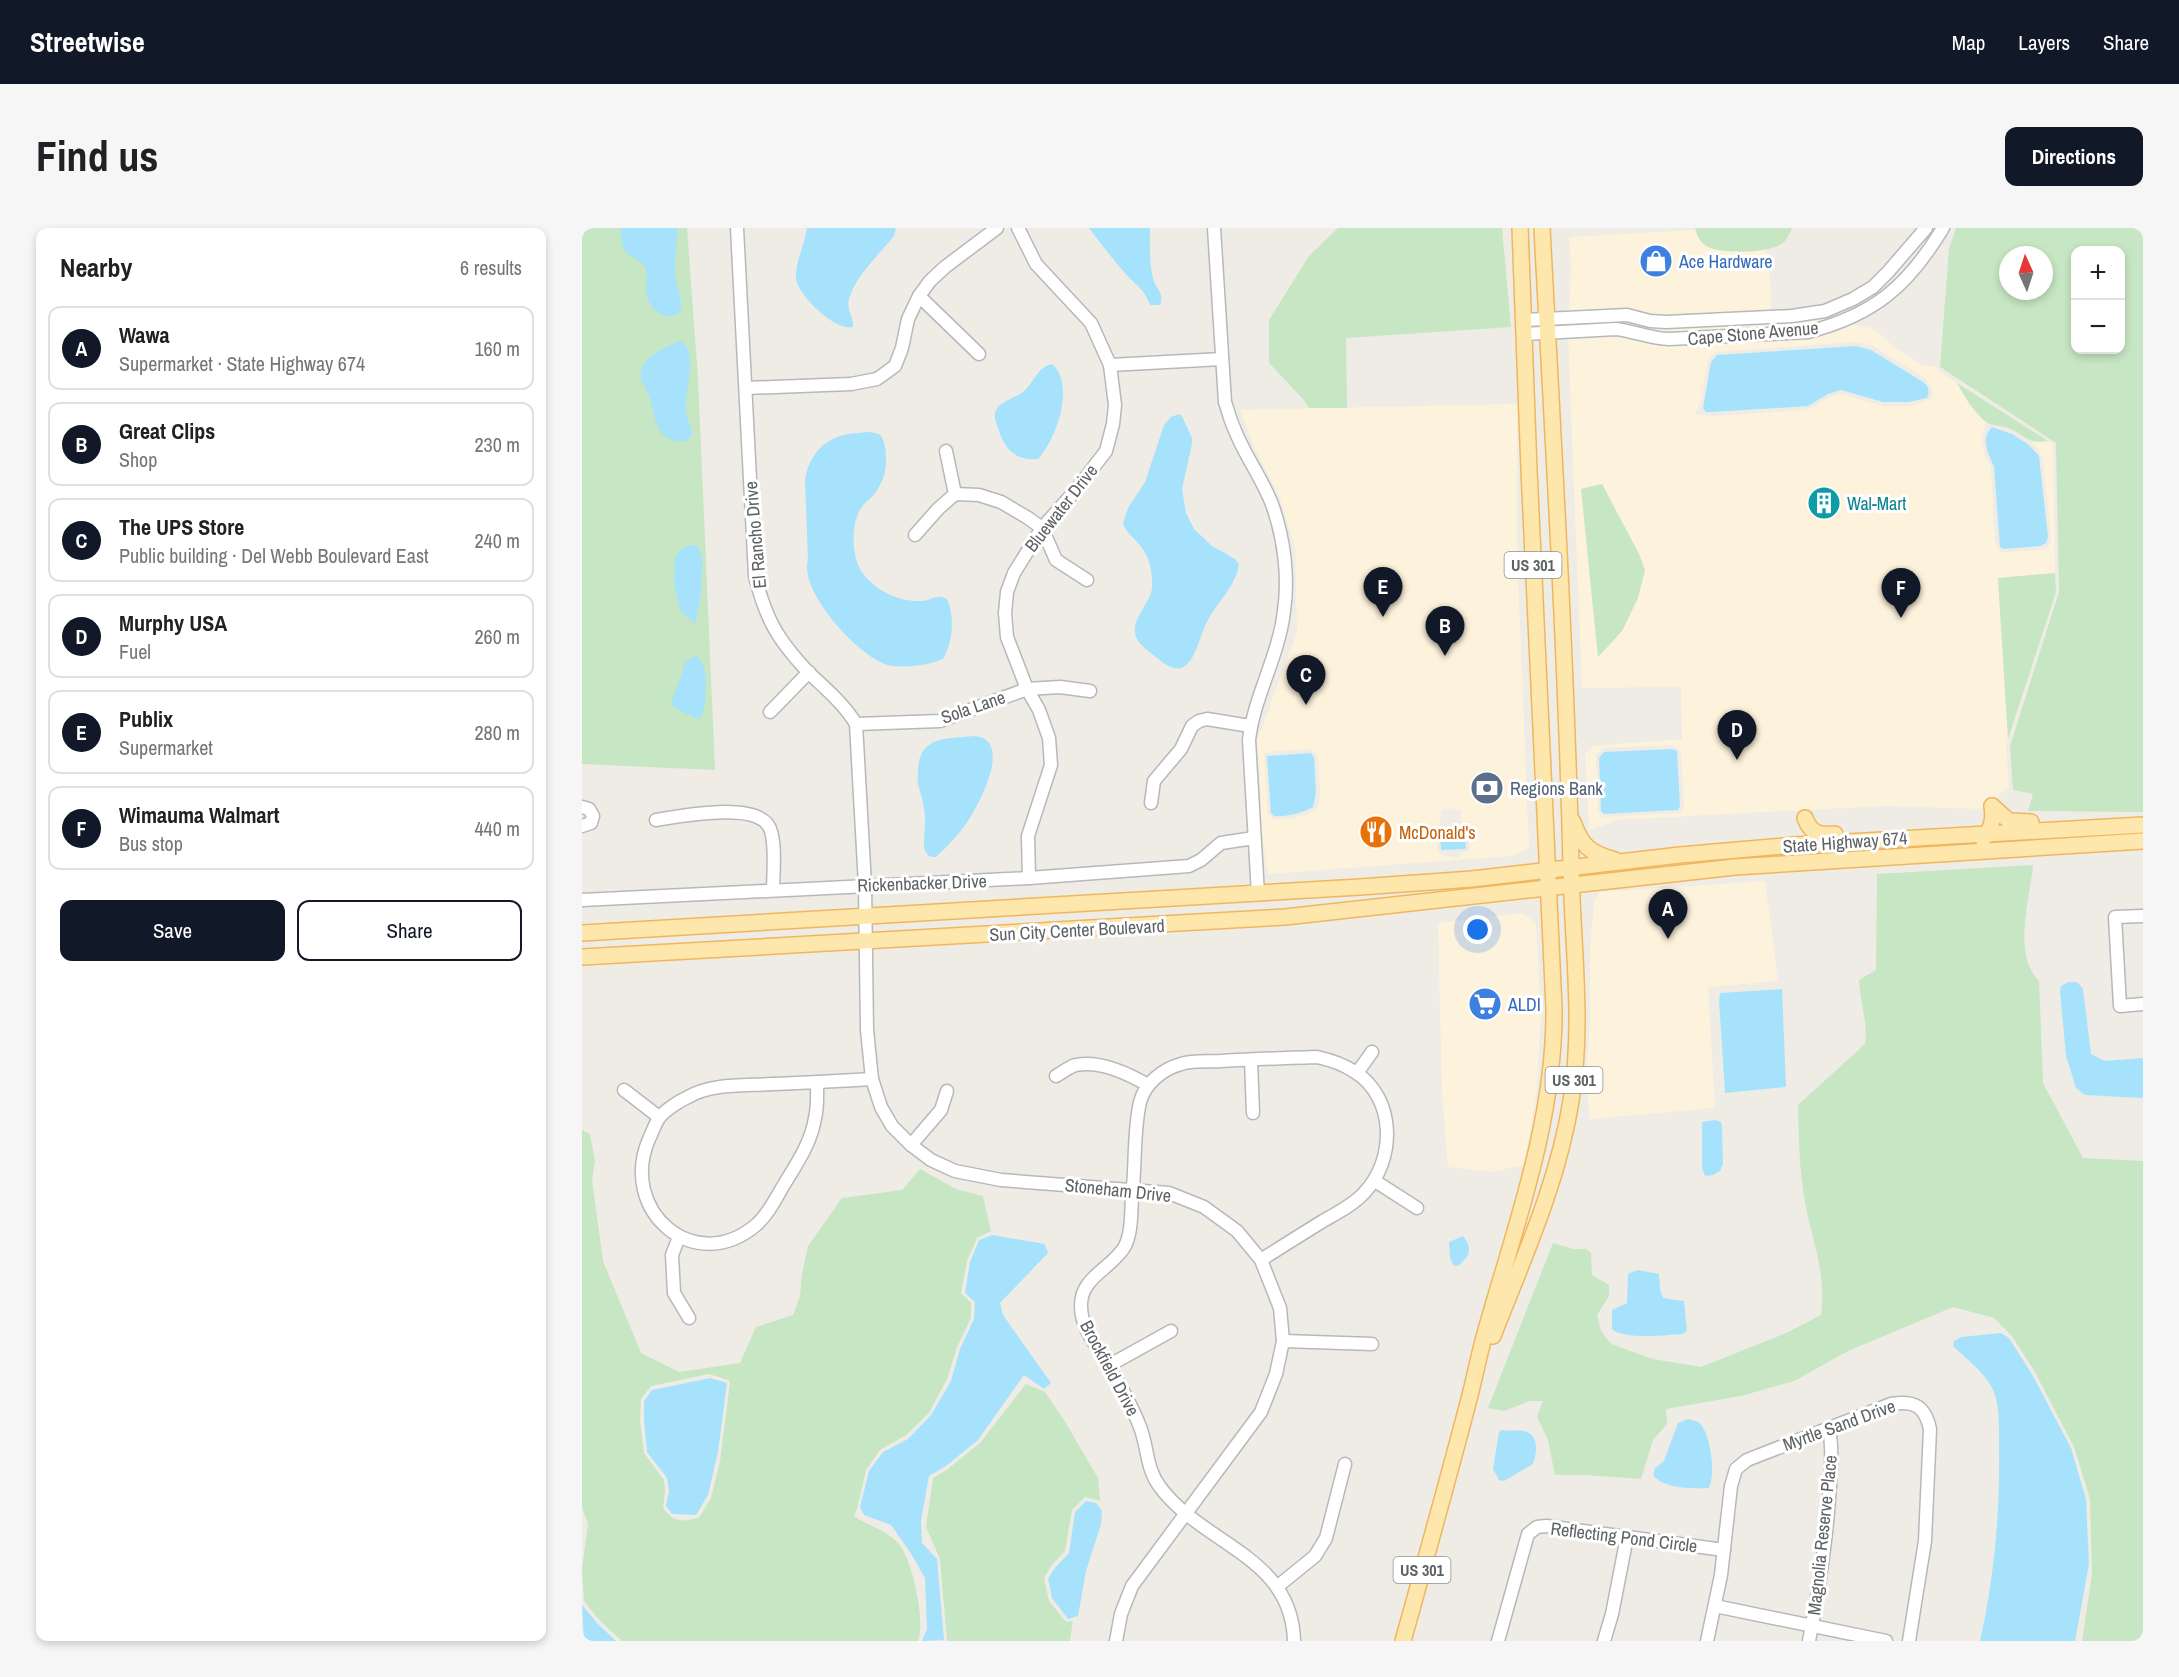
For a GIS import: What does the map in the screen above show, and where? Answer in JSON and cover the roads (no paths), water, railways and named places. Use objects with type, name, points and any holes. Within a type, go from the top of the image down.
[{"type":"main road","name":"US 301","points":[[1403,1641],[1469,1401],[1483,1339],[1531,1174],[1548,1098],[1554,1031],[1520,228]]},
{"type":"main road","name":"US 301","points":[[1469,1401],[1546,1198],[1568,1120],[1574,1079],[1577,1024],[1570,814],[1542,228]]},
{"type":"main road","points":[[1992,806],[2001,816],[2013,823],[2088,820],[2122,827]]},
{"type":"main road","points":[[1844,859],[1867,851],[1980,841],[1987,834],[1993,819],[1992,806]]},
{"type":"main road","points":[[1971,835],[1983,827],[1992,806]]},
{"type":"main road","points":[[1570,814],[1579,838],[1586,846],[1598,855],[1620,861]]},
{"type":"main road","points":[[1791,845],[1800,837],[1805,818],[1810,828],[1818,834],[1896,833],[1916,838]]},
{"type":"main road","name":"State Highway 674","points":[[1547,870],[1791,845],[2143,825]]},
{"type":"main road","name":"State Highway 674","points":[[1571,884],[1735,867],[2143,842]]},
{"type":"main road","name":"Sun City Center Boulevard","points":[[582,933],[1258,894],[1473,879],[1547,870]]},
{"type":"main road","name":"Sun City Center Boulevard","points":[[582,957],[1285,917],[1571,884]]},
{"type":"main road","points":[[1507,892],[1535,898],[1541,907],[1550,933]]},
{"type":"main road","points":[[1123,927],[1150,920],[1253,911],[1258,902],[1258,894]]},
{"type":"street","name":"El Rancho Drive","points":[[737,228],[755,576],[770,624],[784,645],[848,711],[856,724]]},
{"type":"street","points":[[746,388],[851,384],[877,379],[895,366],[902,348],[908,319],[919,296],[930,281],[997,228]]},
{"type":"street","name":"Bluewater Drive","points":[[1018,228],[1036,264],[1091,323],[1110,365],[1115,405],[1106,451],[1076,490],[1042,528],[1014,573],[1007,592],[1005,613],[1007,638],[1049,738],[1051,765],[1028,836],[1029,878]]},
{"type":"street","points":[[1214,228],[1226,402],[1234,429],[1272,506],[1282,543],[1286,574],[1284,611],[1278,645],[1250,726],[1258,894]]},
{"type":"street","name":"Cape Stone Avenue","points":[[1547,326],[1627,315],[1650,321],[1666,322],[1792,316],[1825,311],[1873,287],[1926,228]]},
{"type":"street","name":"Cape Stone Avenue","points":[[1524,327],[1630,330],[1657,339],[1808,332],[1853,316],[1873,306],[1896,289],[1919,263],[1942,228]]},
{"type":"street","points":[[919,296],[979,354]]},
{"type":"street","points":[[1110,365],[1222,359]]},
{"type":"street","points":[[946,451],[955,494]]},
{"type":"street","points":[[915,535],[955,494],[979,495],[1001,502],[1042,528],[1056,560],[1087,580]]},
{"type":"street","points":[[770,712],[808,672]]},
{"type":"street","name":"Sola Lane","points":[[856,724],[940,721],[1027,689],[1060,687],[1090,691]]},
{"type":"street","points":[[1150,803],[1154,781],[1181,748],[1192,726],[1198,721],[1207,719],[1250,726]]},
{"type":"street","points":[[856,724],[866,917]]},
{"type":"street","points":[[582,807],[589,809],[593,816],[591,823],[582,826]]},
{"type":"street","points":[[656,820],[695,813],[722,812],[757,816],[768,825],[772,837],[773,890]]},
{"type":"street","name":"Rickenbacker Drive","points":[[582,900],[1029,878],[1190,866],[1221,843],[1254,838]]},
{"type":"street","points":[[2143,916],[2115,918],[2120,1006],[2143,1004]]},
{"type":"street","name":"Stoneham Drive","points":[[866,917],[864,942],[867,1030],[872,1079],[881,1107],[892,1126],[910,1145],[931,1160],[971,1175],[1001,1180],[1169,1193],[1204,1206],[1237,1231],[1261,1260],[1280,1308],[1283,1341],[1276,1374],[1261,1412],[1132,1586],[1121,1614],[1116,1641]]},
{"type":"street","points":[[1357,1072],[1372,1052]]},
{"type":"street","points":[[1056,1076],[1076,1065],[1105,1066],[1149,1085],[1162,1072],[1183,1063],[1317,1057],[1337,1062],[1357,1072],[1381,1102],[1387,1124],[1386,1153],[1375,1181],[1353,1203],[1261,1260]]},
{"type":"street","points":[[1251,1060],[1253,1113]]},
{"type":"street","points":[[818,1082],[815,1118],[806,1146],[757,1225],[736,1238],[716,1243],[679,1237],[656,1218],[647,1202],[641,1179],[643,1154],[659,1117],[688,1096],[712,1088],[818,1082],[872,1079]]},
{"type":"street","name":"Brockfield Drive","points":[[1149,1085],[1140,1100],[1137,1118],[1133,1190],[1125,1245],[1116,1258],[1086,1286],[1080,1304],[1083,1324],[1140,1427],[1150,1470],[1160,1487],[1185,1513],[1260,1567],[1278,1586]]},
{"type":"street","points":[[624,1090],[659,1117]]},
{"type":"street","points":[[910,1145],[941,1110],[947,1091]]},
{"type":"street","points":[[1375,1181],[1417,1208]]},
{"type":"street","points":[[679,1237],[672,1255],[674,1293],[689,1318]]},
{"type":"street","points":[[1108,1366],[1170,1331]]},
{"type":"street","points":[[1283,1341],[1372,1344]]},
{"type":"street","name":"Myrtle Sand Drive","points":[[1707,1641],[1725,1550],[1731,1486],[1736,1468],[1747,1460],[1904,1401],[1921,1408],[1927,1417],[1931,1447],[1926,1532],[1909,1641]]},
{"type":"street","name":"Magnolia Reserve Place","points":[[1809,1641],[1828,1519],[1832,1445],[1829,1428]]},
{"type":"street","points":[[1294,1641],[1294,1630],[1288,1606],[1278,1586],[1316,1556],[1326,1538],[1345,1464]]},
{"type":"street","name":"Reflecting Pond Circle","points":[[1498,1641],[1528,1534],[1537,1527],[1546,1526],[1725,1550]]},
{"type":"street","points":[[1604,1641],[1628,1537]]},
{"type":"street","points":[[1715,1606],[1886,1641]]},
{"type":"water","points":[[621,228],[677,228],[675,272],[681,311],[669,316],[653,308],[647,296],[646,270],[640,261],[627,253],[623,247]]},
{"type":"water","points":[[807,228],[896,228],[894,236],[862,274],[852,290],[848,303],[853,327],[837,324],[818,311],[798,285],[797,266]]},
{"type":"water","points":[[1089,228],[1150,228],[1151,266],[1154,282],[1161,297],[1160,305],[1150,305],[1142,291]]},
{"type":"water","points":[[680,341],[686,346],[690,362],[686,410],[692,434],[687,441],[676,441],[667,438],[662,433],[655,419],[641,374],[643,365],[651,356]]},
{"type":"water","points":[[1856,346],[1871,350],[1923,382],[1928,389],[1927,398],[1908,402],[1883,402],[1841,390],[1828,394],[1808,406],[1712,412],[1706,412],[1703,408],[1711,362],[1717,355]]},
{"type":"water","points":[[1052,364],[1059,373],[1062,385],[1063,398],[1057,426],[1038,459],[1022,458],[1011,452],[1003,442],[995,412],[1001,404],[1023,392],[1043,368]]},
{"type":"water","points":[[1179,414],[1192,438],[1182,489],[1186,513],[1194,529],[1212,546],[1235,559],[1239,564],[1231,586],[1208,620],[1192,657],[1180,668],[1172,667],[1161,661],[1137,639],[1135,626],[1152,588],[1151,572],[1145,552],[1126,530],[1123,523],[1128,508],[1145,482],[1164,425],[1171,417]]},
{"type":"water","points":[[1992,427],[2012,434],[2029,445],[2039,456],[2048,537],[2046,543],[2040,546],[2004,549],[2000,547],[1994,467],[1986,441],[1986,436]]},
{"type":"water","points":[[868,432],[881,436],[886,452],[886,465],[884,477],[873,496],[858,513],[854,527],[856,559],[869,581],[882,591],[913,601],[940,597],[947,599],[952,621],[951,637],[943,659],[938,661],[900,667],[888,665],[862,650],[833,621],[821,604],[812,588],[807,572],[805,481],[808,466],[816,453],[833,439],[847,434]]},
{"type":"water","points":[[691,545],[698,546],[703,560],[700,601],[695,624],[680,610],[674,583],[675,558],[680,549]]},
{"type":"water","points":[[696,656],[703,664],[706,679],[704,710],[699,719],[680,711],[671,703],[685,662]]},
{"type":"water","points":[[974,736],[985,740],[991,748],[993,759],[991,771],[970,818],[950,844],[936,857],[931,857],[927,854],[924,845],[925,814],[918,786],[920,758],[930,744],[937,741]]},
{"type":"water","points":[[1673,749],[1677,751],[1680,806],[1678,810],[1604,814],[1601,811],[1599,758],[1604,752]]},
{"type":"water","points":[[1311,753],[1314,757],[1316,792],[1313,807],[1294,814],[1274,816],[1271,813],[1267,756]]},
{"type":"water","points":[[1465,827],[1466,849],[1441,850],[1440,828]]},
{"type":"water","points":[[2069,982],[2077,982],[2083,989],[2091,1054],[2105,1061],[2143,1058],[2143,1098],[2085,1095],[2076,1088],[2066,1056],[2060,991],[2061,986]]},
{"type":"water","points":[[1782,989],[1786,1087],[1725,1093],[1720,993]]},
{"type":"water","points":[[1715,1120],[1721,1122],[1722,1127],[1723,1164],[1720,1171],[1705,1176],[1702,1168],[1702,1122]]},
{"type":"water","points":[[992,1235],[1045,1244],[1048,1253],[1000,1303],[1003,1315],[1051,1383],[1044,1389],[1024,1375],[978,1440],[946,1466],[929,1476],[921,1521],[922,1543],[937,1559],[944,1640],[922,1641],[927,1629],[925,1578],[891,1525],[864,1515],[860,1507],[869,1471],[883,1452],[908,1439],[931,1415],[951,1381],[960,1349],[974,1319],[975,1302],[965,1293],[970,1262],[979,1240]]},
{"type":"water","points":[[1463,1236],[1469,1252],[1458,1266],[1453,1265],[1449,1242]]},
{"type":"water","points":[[1638,1270],[1659,1274],[1663,1298],[1684,1301],[1687,1331],[1683,1334],[1646,1336],[1626,1335],[1612,1329],[1612,1310],[1627,1303],[1628,1274]]},
{"type":"water","points":[[2001,1333],[2009,1338],[2033,1376],[2071,1448],[2086,1499],[2089,1564],[2075,1641],[1980,1641],[1989,1594],[1997,1522],[1999,1429],[1997,1402],[1988,1381],[1953,1346],[1954,1341],[1961,1337]]},
{"type":"water","points":[[710,1378],[727,1383],[718,1452],[708,1495],[696,1515],[672,1514],[666,1506],[669,1491],[667,1478],[647,1452],[644,1401],[652,1390]]},
{"type":"water","points":[[1688,1419],[1697,1421],[1709,1443],[1712,1473],[1709,1488],[1671,1486],[1653,1475],[1655,1468],[1664,1461],[1678,1423]]},
{"type":"water","points":[[1502,1430],[1527,1432],[1534,1438],[1536,1446],[1533,1464],[1504,1481],[1499,1480],[1493,1469],[1499,1432]]},
{"type":"water","points":[[1086,1501],[1096,1503],[1102,1511],[1101,1524],[1086,1571],[1078,1616],[1068,1619],[1052,1598],[1048,1579],[1069,1553],[1075,1512]]},
{"type":"water","points":[[582,1605],[598,1624],[616,1641],[584,1641]]},
{"type":"place","name":"Ace Hardware","points":[[1656,261]]},
{"type":"place","name":"Wal-Mart","points":[[1824,503]]},
{"type":"place","name":"Publix","points":[[1383,617]]},
{"type":"place","name":"Wimauma Walmart","points":[[1901,618]]},
{"type":"place","name":"Great Clips","points":[[1445,656]]},
{"type":"place","name":"The UPS Store","points":[[1306,705]]},
{"type":"place","name":"Murphy USA","points":[[1737,760]]},
{"type":"place","name":"Regions Bank","points":[[1487,788]]},
{"type":"place","name":"McDonald's","points":[[1376,832]]},
{"type":"place","name":"Wawa","points":[[1668,939]]},
{"type":"place","name":"ALDI","points":[[1485,1004]]}]
